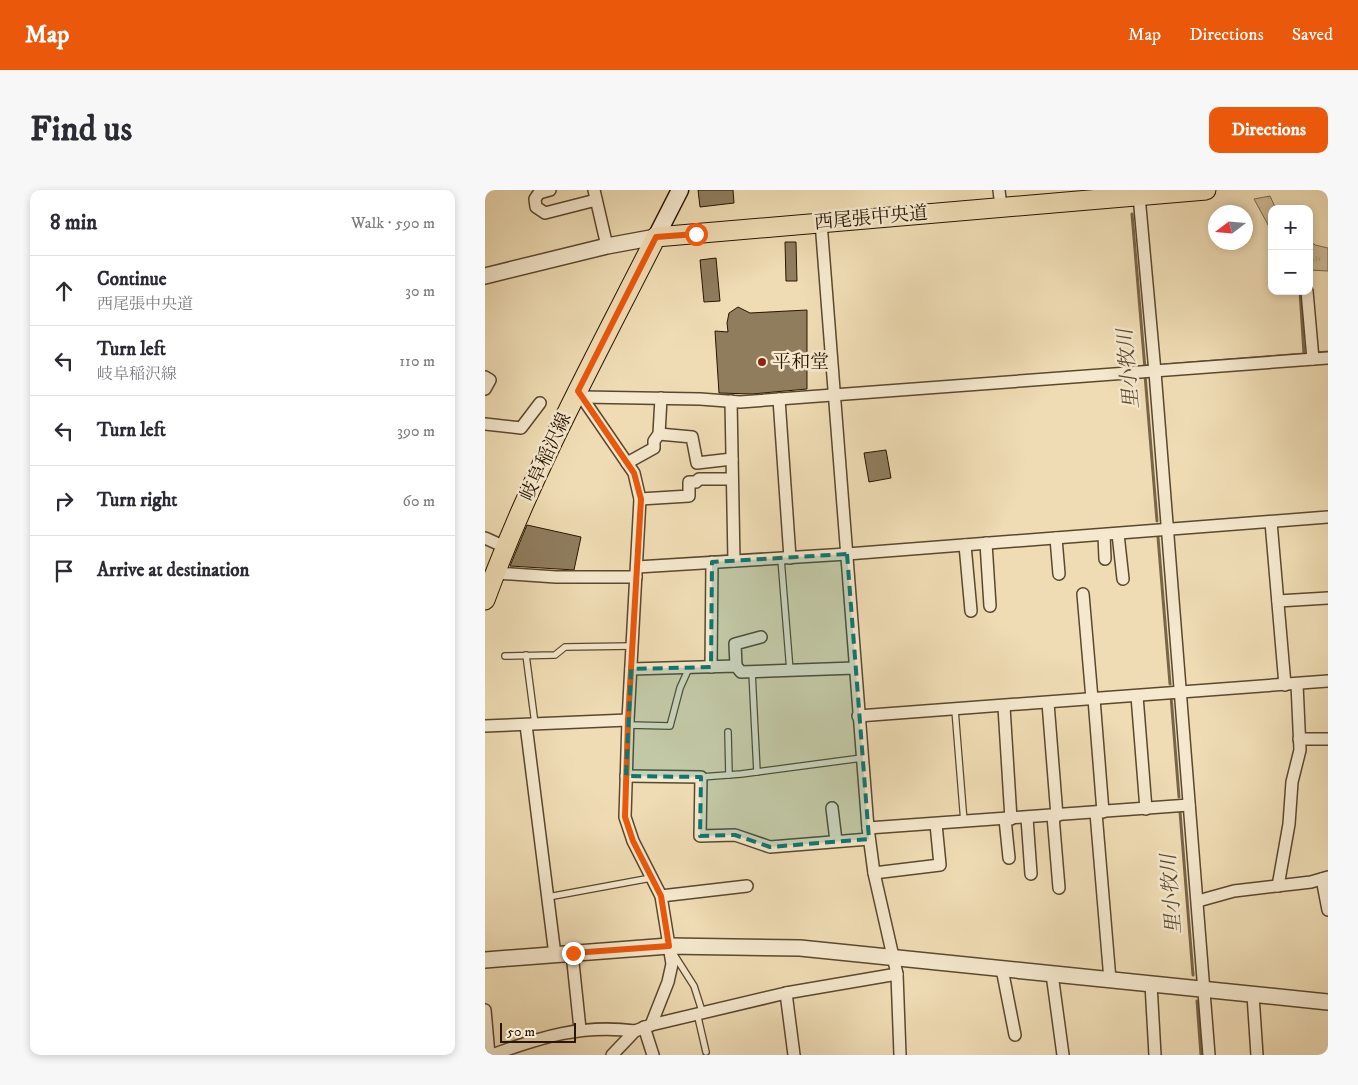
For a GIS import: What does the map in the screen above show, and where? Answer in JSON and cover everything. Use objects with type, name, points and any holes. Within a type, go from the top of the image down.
[{"type":"main road","points":[[656,237],[680,190]]},
{"type":"main road","name":"西尾張中央道","points":[[656,237],[821,222],[1000,199],[1097,194],[1139,196],[1206,190]]},
{"type":"main road","name":"岐阜稲沢線","points":[[485,600],[505,547],[656,237]]},
{"type":"street","points":[[550,190],[539,193],[535,199],[536,206],[545,213],[595,195],[607,246]]},
{"type":"street","points":[[1139,196],[1148,372],[1167,530],[1209,1055]]},
{"type":"street","points":[[821,222],[868,833],[874,873],[897,974],[900,1055]]},
{"type":"street","points":[[487,279],[607,246],[656,237]]},
{"type":"street","points":[[1307,295],[1313,359]]},
{"type":"street","points":[[580,394],[731,401],[779,399],[1328,358]]},
{"type":"street","points":[[485,377],[490,380],[485,389]]},
{"type":"street","points":[[580,394],[634,473],[641,499],[628,722],[625,817],[633,841],[661,896],[672,964],[668,982],[643,1028],[612,1055]]},
{"type":"street","points":[[627,463],[654,448],[654,441],[659,434],[661,398]]},
{"type":"street","points":[[779,399],[786,558]]},
{"type":"street","points":[[731,401],[734,561]]},
{"type":"street","points":[[485,424],[521,428],[540,402]]},
{"type":"street","points":[[659,434],[693,437],[697,462],[732,459]]},
{"type":"street","points":[[641,499],[689,496],[689,482],[696,482],[699,479],[732,479]]},
{"type":"street","points":[[495,573],[556,577],[636,572],[711,562],[986,544],[1328,517]]},
{"type":"street","points":[[1271,522],[1278,601],[1300,750],[1292,782],[1289,824],[1278,886]]},
{"type":"street","points":[[1118,534],[1123,579]]},
{"type":"street","points":[[1104,535],[1105,559]]},
{"type":"street","points":[[485,538],[505,547]]},
{"type":"street","points":[[1056,538],[1059,574]]},
{"type":"street","points":[[986,544],[990,606]]},
{"type":"street","points":[[965,545],[971,610]]},
{"type":"street","points":[[711,562],[711,667]]},
{"type":"street","points":[[1083,594],[1093,699],[1109,980]]},
{"type":"street","points":[[1278,601],[1328,598]]},
{"type":"street","points":[[761,637],[735,644],[736,666],[741,672],[855,668]]},
{"type":"street","points":[[631,669],[736,666]]},
{"type":"street","points":[[858,716],[1004,707],[1328,681]]},
{"type":"street","points":[[1137,696],[1146,809]]},
{"type":"street","points":[[1048,703],[1059,888]]},
{"type":"street","points":[[1004,707],[1009,858]]},
{"type":"street","points":[[485,726],[628,722]]},
{"type":"street","points":[[531,725],[555,955]]},
{"type":"street","points":[[1299,739],[1328,739]]},
{"type":"street","points":[[626,776],[701,777],[700,836],[735,835],[770,847],[836,842],[868,833],[937,824],[1189,805]]},
{"type":"street","points":[[832,808],[836,842]]},
{"type":"street","points":[[1027,818],[1031,874]]},
{"type":"street","points":[[874,873],[940,865],[937,824]]},
{"type":"street","points":[[1198,901],[1234,891],[1311,882],[1325,878],[1328,910]]},
{"type":"street","points":[[661,896],[747,886]]},
{"type":"street","points":[[485,960],[669,946],[800,948],[1328,1002]]},
{"type":"street","points":[[573,953],[580,1029]]},
{"type":"street","points":[[1002,969],[1015,1035]]},
{"type":"street","points":[[485,1010],[491,1055],[541,1037],[580,1029],[643,1028],[700,1012],[786,993],[897,974]]},
{"type":"street","points":[[1052,974],[1063,1055]]},
{"type":"street","points":[[1151,984],[1155,1055]]},
{"type":"street","points":[[786,993],[794,1055]]},
{"type":"street","points":[[1253,995],[1257,1055]]},
{"type":"street","points":[[565,1006],[577,1004]]},
{"type":"street","points":[[643,1028],[653,1055]]},
{"type":"lane","points":[[786,558],[790,670]]},
{"type":"lane","points":[[505,656],[555,655],[565,647],[633,646]]},
{"type":"lane","points":[[526,655],[531,725]]},
{"type":"lane","points":[[628,722],[670,726],[680,688],[689,668]]},
{"type":"lane","points":[[752,671],[757,772]]},
{"type":"lane","points":[[955,710],[964,822]]},
{"type":"lane","points":[[728,732],[729,775]]},
{"type":"lane","points":[[701,777],[757,772],[862,758]]},
{"type":"lane","points":[[548,897],[653,878]]},
{"type":"lane","points":[[669,946],[694,986],[707,1052]]},
{"type":"highlighted area","points":[[847,554],[869,839],[770,847],[735,835],[700,836],[701,777],[626,776],[631,669],[711,667],[712,562]]},
{"type":"green space","points":[[1270,196],[1274,205],[1268,205],[1268,225],[1254,199]]},
{"type":"green space","points":[[1313,243],[1328,248],[1328,271],[1313,270]]},
{"type":"building","points":[[698,190],[733,190],[734,203],[700,207]]},
{"type":"building","points":[[785,242],[796,242],[797,281],[786,281]]},
{"type":"building","points":[[716,258],[720,301],[704,302],[700,260]]},
{"type":"building","name":"平和堂","points":[[738,307],[750,313],[807,310],[807,389],[752,394],[719,393],[715,331],[728,332],[729,313]]},
{"type":"building","points":[[886,450],[891,478],[869,482],[864,453]]},
{"type":"building","points":[[527,525],[581,537],[574,570],[510,566]]},
{"type":"waterway","name":"里小牧川","points":[[1132,214],[1145,369]]},
{"type":"waterway","points":[[1164,365],[1304,354],[1300,295]]},
{"type":"waterway","points":[[1315,353],[1328,352]]},
{"type":"waterway","name":"里小牧川","points":[[1135,367],[1147,366]]},
{"type":"waterway","name":"里小牧川","points":[[1145,375],[1157,521]]},
{"type":"waterway","name":"里小牧川","points":[[1158,537],[1170,684]]},
{"type":"waterway","name":"里小牧川","points":[[1171,696],[1179,797]]},
{"type":"waterway","name":"里小牧川","points":[[1180,812],[1193,975]]},
{"type":"waterway","name":"里小牧川","points":[[1197,1001],[1201,1055]]},
{"type":"place","name":"平和堂","points":[[762,362]]},
{"type":"route","points":[[573,953],[669,946],[661,896],[633,841],[625,817],[628,720],[641,499],[634,473],[578,391],[656,237],[696,234]]}]
